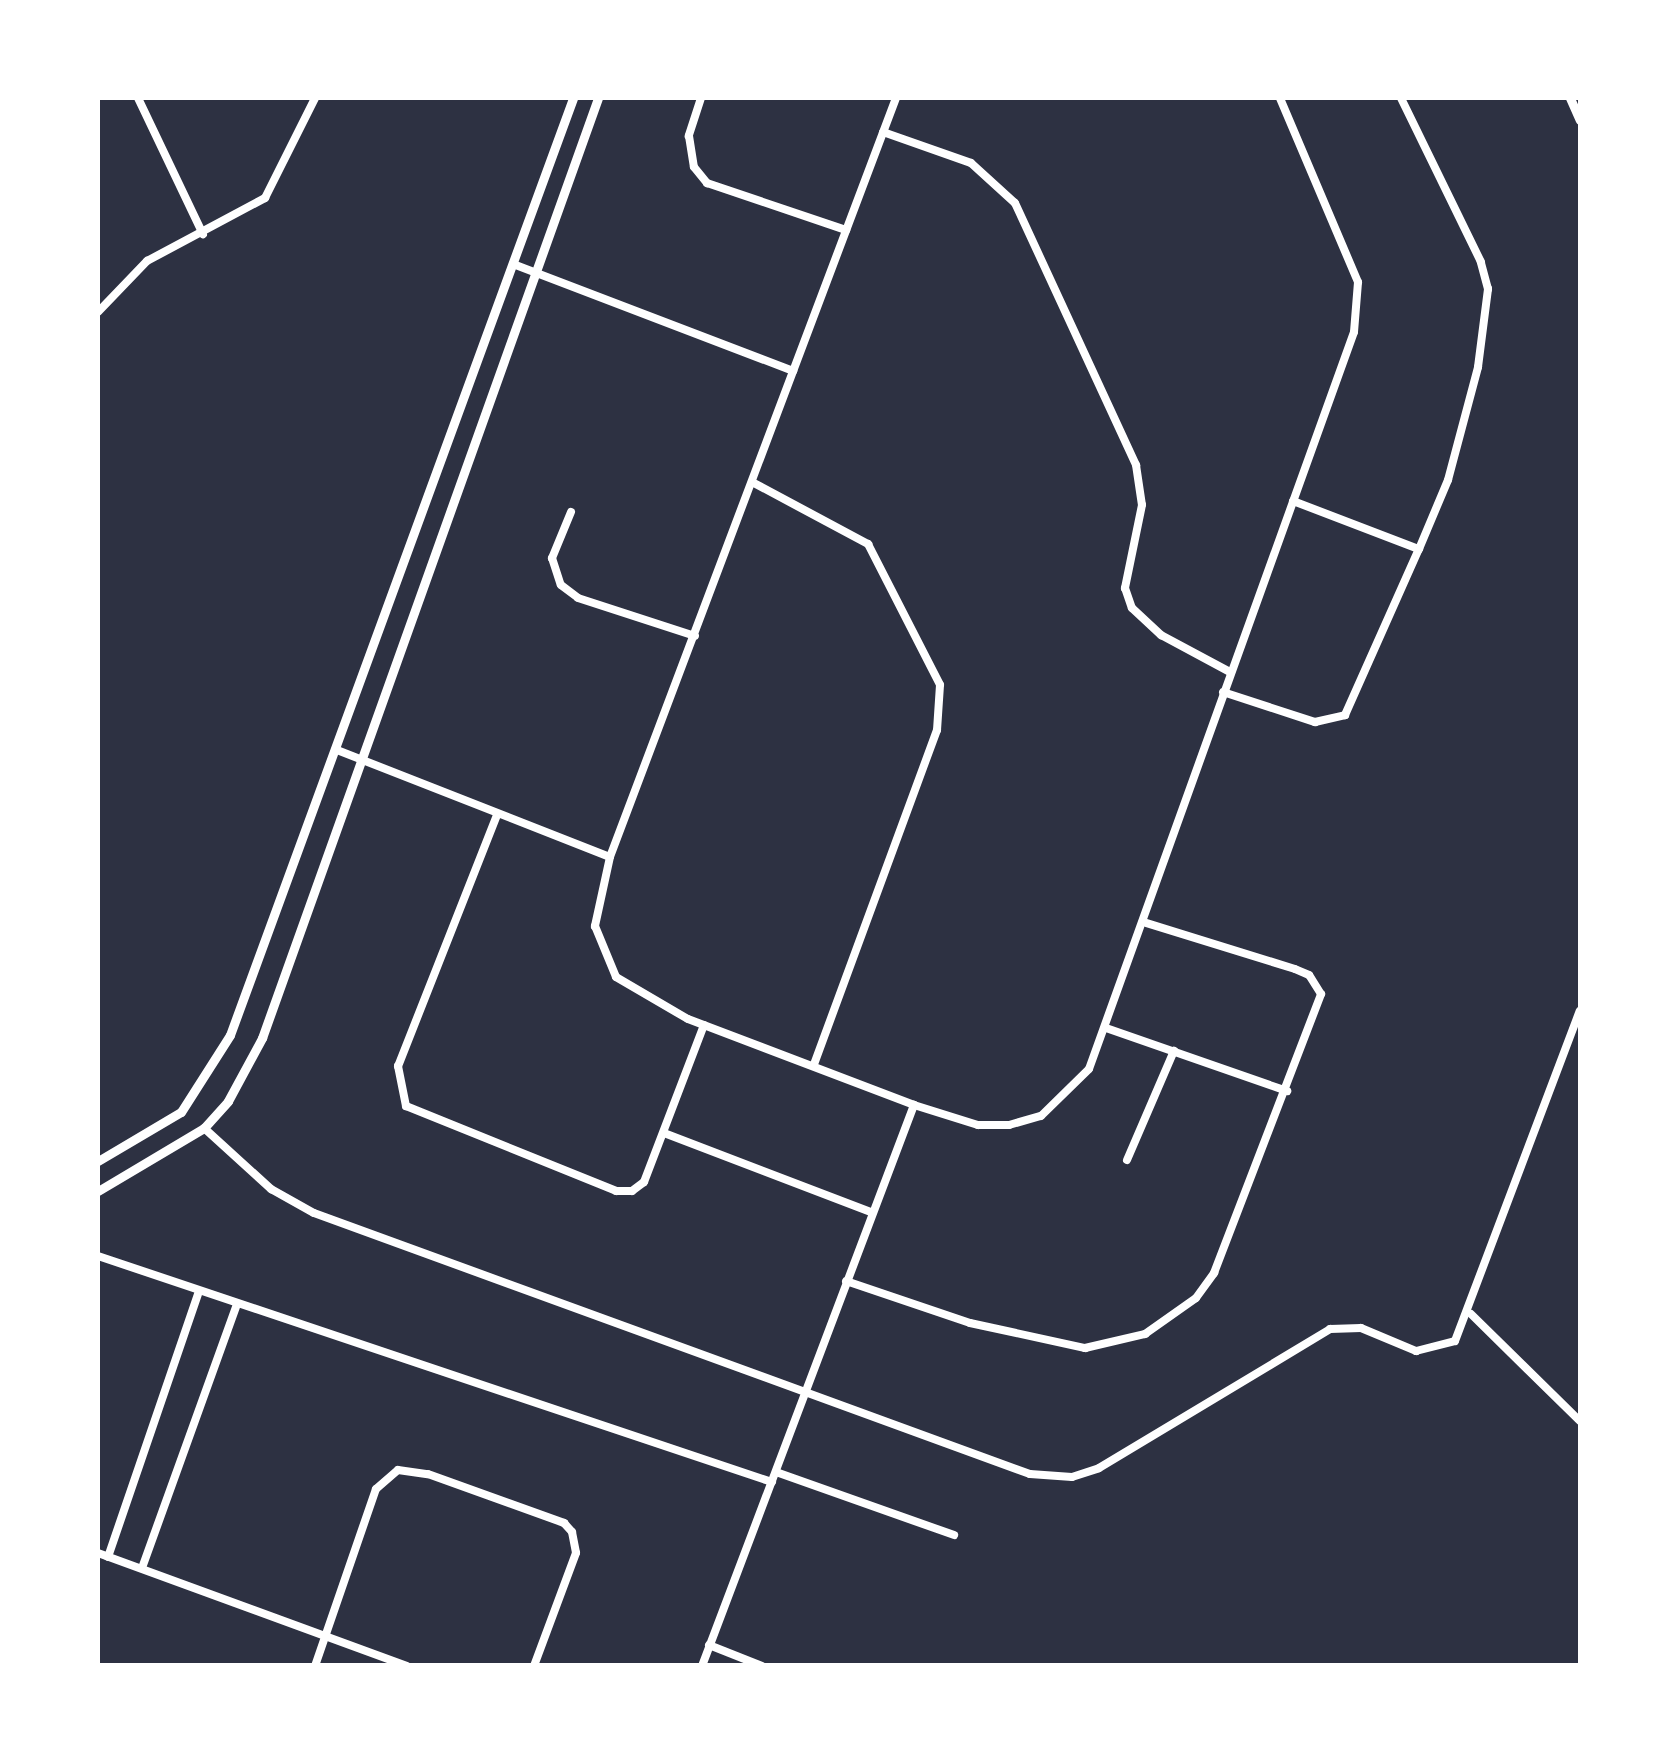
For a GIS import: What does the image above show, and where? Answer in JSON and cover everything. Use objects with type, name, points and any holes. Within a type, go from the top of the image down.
[{"type":"street","points":[[138,98],[203,234]]},
{"type":"street","points":[[98,312],[136,269],[265,198],[315,98]]},
{"type":"street","points":[[98,1160],[181,1112],[214,1068],[337,750],[573,98]]},
{"type":"street","points":[[98,1191],[204,1128],[228,1101],[262,1038],[598,98]]},
{"type":"street","points":[[701,98],[689,136],[694,167],[707,184],[846,230]]},
{"type":"street","points":[[896,98],[610,857],[595,926],[601,954],[638,995],[704,1025],[978,1125],[1041,1116],[1089,1069],[1146,923],[1360,300],[1346,249],[1280,98]]},
{"type":"street","points":[[1224,692],[1316,722],[1333,723],[1345,715],[1448,480],[1478,368],[1488,289],[1481,262],[1400,98]]},
{"type":"street","points":[[1570,98],[1580,120]]},
{"type":"street","points":[[883,132],[972,163],[1015,203],[1136,465],[1142,505],[1126,588],[1132,608],[1161,635],[1230,672]]},
{"type":"street","points":[[513,264],[793,371]]},
{"type":"street","points":[[752,482],[868,544],[940,686],[937,730],[814,1065]]},
{"type":"street","points":[[1293,502],[1419,549]]},
{"type":"street","points":[[571,512],[552,558],[561,585],[578,598],[695,636]]},
{"type":"street","points":[[337,750],[610,857]]},
{"type":"street","points":[[497,815],[398,1066],[398,1092],[406,1106],[616,1191],[644,1182],[704,1025]]},
{"type":"street","points":[[846,1281],[1054,1346],[1100,1346],[1145,1334],[1172,1318],[1214,1273],[1318,1014],[1318,984],[1286,966],[1146,923]]},
{"type":"street","points":[[204,1128],[271,1188],[314,1213],[1030,1474],[1072,1477],[1098,1468],[1330,1328],[1361,1328],[1426,1352],[1455,1341],[1470,1314],[1580,1010]]},
{"type":"street","points":[[1106,1028],[1287,1091]]},
{"type":"street","points":[[1127,1160],[1174,1052]]},
{"type":"street","points":[[702,1666],[914,1104]]},
{"type":"street","points":[[664,1133],[871,1212]]},
{"type":"street","points":[[98,1256],[772,1482]]},
{"type":"street","points":[[108,1557],[199,1291]]},
{"type":"street","points":[[142,1568],[238,1304]]},
{"type":"street","points":[[1470,1314],[1580,1421]]},
{"type":"street","points":[[315,1666],[376,1489],[385,1477],[413,1470],[564,1523],[572,1532],[576,1553],[534,1666]]},
{"type":"street","points":[[776,1472],[954,1535]]},
{"type":"street","points":[[98,1554],[408,1666]]},
{"type":"street","points":[[709,1645],[762,1666]]}]
